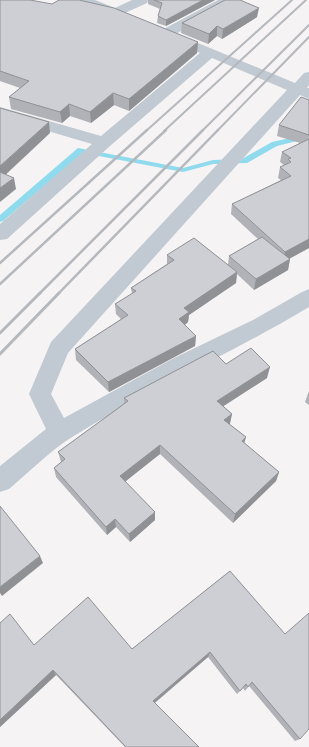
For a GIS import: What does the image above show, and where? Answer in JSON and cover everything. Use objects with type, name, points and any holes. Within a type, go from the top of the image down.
[{"type":"street","points":[[83,0],[130,19]]},
{"type":"street","points":[[116,13],[142,0]]},
{"type":"street","points":[[167,33],[228,0]]},
{"type":"street","points":[[60,432],[40,394],[59,348],[305,86],[210,52],[152,27]]},
{"type":"street","points":[[0,234],[104,142],[210,52]]},
{"type":"street","points":[[0,112],[104,142]]},
{"type":"street","points":[[0,481],[60,432],[180,365],[260,326],[309,297]]},
{"type":"building","points":[[0,0],[30,0],[52,4],[59,0],[79,0],[114,8],[198,42],[129,99],[113,93],[90,112],[69,104],[60,112],[9,97],[29,81],[0,71]]},
{"type":"building","points":[[154,0],[203,0],[166,20],[158,16],[162,3]]},
{"type":"building","points":[[225,0],[240,0],[259,8],[223,29],[217,26],[209,34],[182,23]]},
{"type":"building","points":[[301,97],[309,100],[309,135],[279,125]]},
{"type":"building","points":[[0,108],[49,122],[0,166]]},
{"type":"building","points":[[309,139],[309,239],[285,252],[232,204],[291,176],[280,167],[291,162],[288,159],[291,158],[282,152]]},
{"type":"building","points":[[0,172],[14,178],[0,188]]},
{"type":"building","points":[[262,237],[290,259],[256,279],[229,256]]},
{"type":"building","points":[[194,238],[237,272],[184,308],[189,312],[179,319],[196,336],[108,382],[75,349],[128,315],[115,304],[136,291],[131,288],[174,260],[167,255]]},
{"type":"building","points":[[251,348],[270,367],[217,401],[232,414],[224,420],[246,437],[242,441],[279,472],[235,514],[160,445],[120,476],[155,512],[129,534],[115,519],[106,527],[54,468],[65,459],[58,452],[128,401],[124,398],[213,351],[226,364]]},
{"type":"building","points":[[0,506],[40,556],[0,587]]},
{"type":"building","points":[[230,571],[285,634],[309,613],[309,729],[300,739],[252,682],[248,687],[246,684],[240,691],[210,652],[153,701],[199,747],[126,747],[53,670],[0,720],[0,623],[10,614],[34,645],[88,597],[132,649]]},
{"type":"waterway","points":[[0,219],[81,150],[183,170],[213,162],[244,161],[275,144],[309,136]]},
{"type":"railway","points":[[146,131],[292,0]]},
{"type":"railway","points":[[164,131],[306,0]]},
{"type":"railway","points":[[202,131],[309,25]]},
{"type":"railway","points":[[217,131],[309,37]]},
{"type":"railway","points":[[0,263],[147,130]]},
{"type":"railway","points":[[0,284],[166,130]]},
{"type":"railway","points":[[58,294],[218,130]]},
{"type":"railway","points":[[0,333],[202,131]]},
{"type":"railway","points":[[0,354],[59,293]]}]
